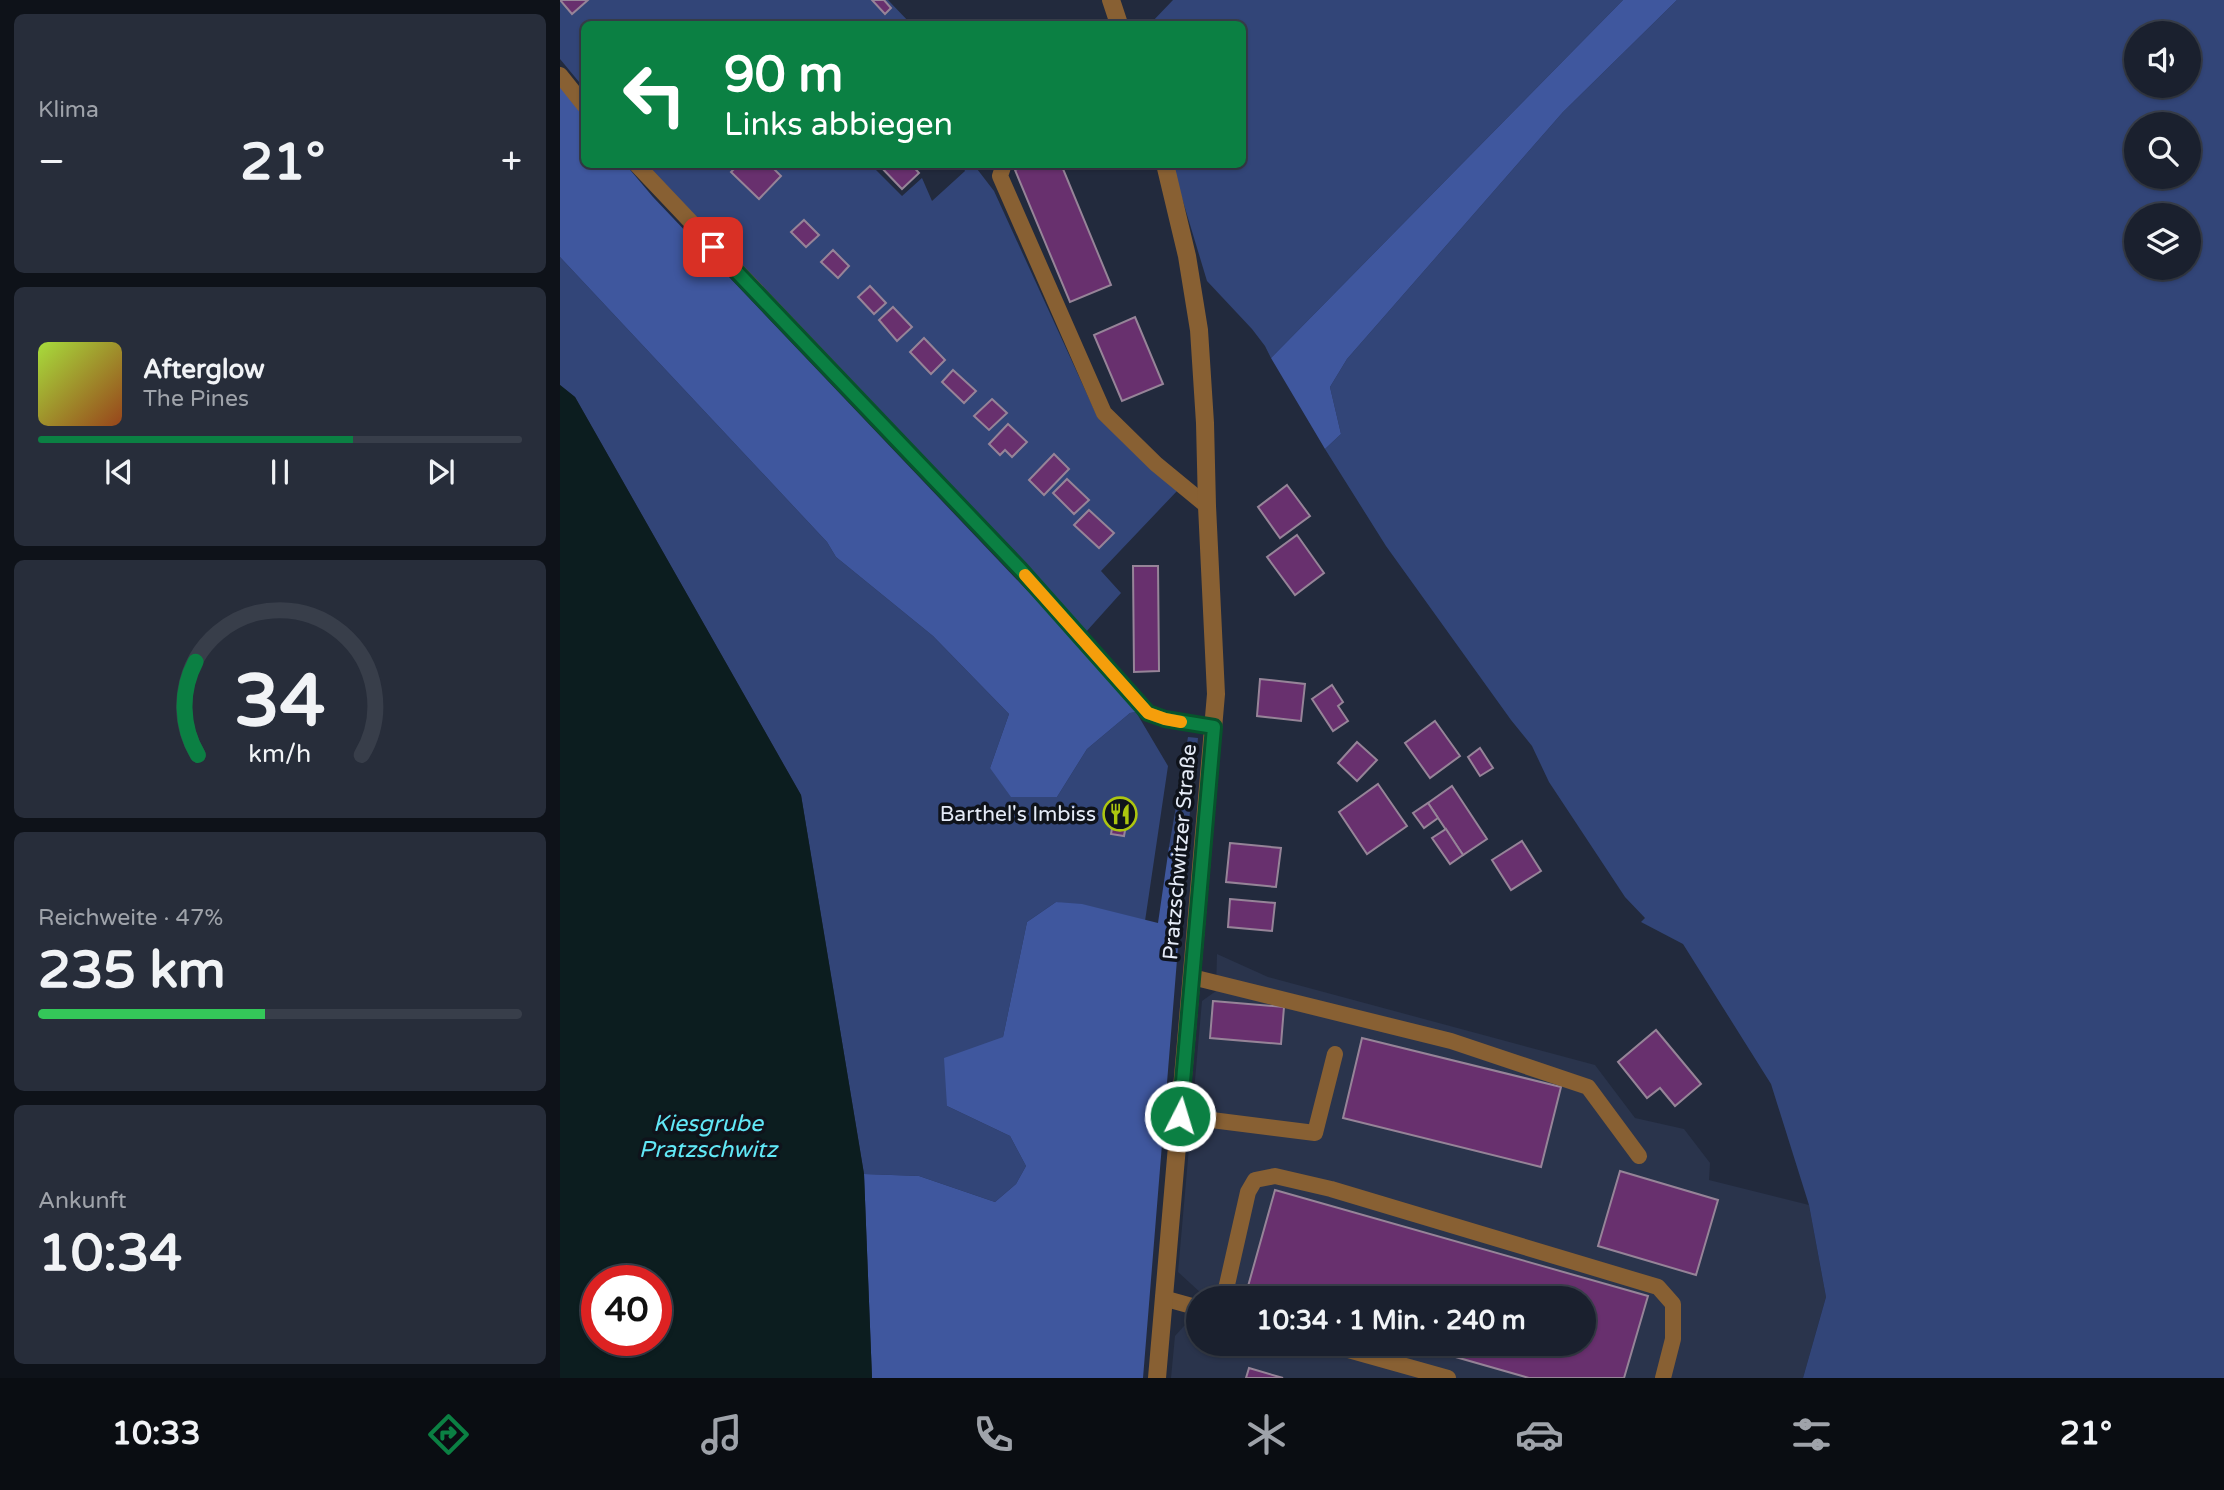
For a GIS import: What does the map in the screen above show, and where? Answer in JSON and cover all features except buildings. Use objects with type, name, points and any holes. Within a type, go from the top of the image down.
[{"type":"street","points":[[1111,0],[1118,21]]},
{"type":"street","name":"Pratzschwitzer Straße","points":[[1157,1378],[1216,694],[1199,330],[1187,256],[1166,168]]},
{"type":"lane","points":[[560,75],[581,101]]},
{"type":"lane","points":[[640,168],[1020,569],[1148,713],[1165,719],[1214,727]]},
{"type":"lane","points":[[1003,168],[1000,176],[1104,413],[1156,464],[1207,506]]},
{"type":"lane","points":[[1192,976],[1451,1041],[1588,1087],[1639,1156]]},
{"type":"lane","points":[[1180,1116],[1315,1133],[1335,1054]]},
{"type":"lane","points":[[1227,1286],[1248,1192],[1255,1180],[1275,1176],[1331,1189],[1658,1287],[1673,1304],[1673,1339],[1663,1378]]},
{"type":"lane","points":[[1163,1298],[1186,1304]]},
{"type":"lane","points":[[1370,1356],[1448,1378]]},
{"type":"shaded area","points":[[560,0],[888,0],[908,21],[581,21],[581,84],[560,59]]},
{"type":"shaded area","points":[[1173,0],[1623,0],[1271,358],[1252,329],[1207,281],[1173,168],[1246,168],[1246,21],[1153,21]]},
{"type":"shaded area","points":[[1623,0],[1677,0],[1563,112],[1347,359],[1330,387],[1341,434],[1325,449],[1271,358]]},
{"type":"shaded area","points":[[1677,0],[2224,0],[2224,1378],[1803,1378],[1826,1297],[1809,1205],[1771,1084],[1683,944],[1641,922],[1645,918],[1625,897],[1549,782],[1532,746],[1386,546],[1325,449],[1341,434],[1330,387],[1347,359],[1563,112]]},
{"type":"shaded area","points":[[560,86],[581,112],[581,168],[629,168],[653,197],[1115,683],[1136,712],[1130,713],[1087,749],[1057,797],[1011,797],[990,768],[1009,714],[933,636],[836,557],[827,542],[560,257]]},
{"type":"shaded area","points":[[648,168],[874,168],[902,196],[922,178],[932,201],[965,171],[964,168],[976,168],[994,191],[1098,418],[1177,491],[1101,571],[1121,593],[1085,633]]},
{"type":"shaded area","points":[[560,257],[827,542],[836,557],[933,636],[1009,714],[990,768],[1057,797],[1087,749],[1130,713],[1136,712],[1168,766],[1145,921],[1056,902],[1027,922],[1003,1037],[947,1106],[1010,1136],[1026,1166],[1016,1184],[995,1202],[919,1176],[864,1174],[801,795],[575,397],[560,385]]},
{"type":"shaded area","points":[[1188,737],[1198,738],[1186,849],[1169,847]]},
{"type":"shaded area","points":[[1169,847],[1186,849],[1143,1378],[872,1378],[864,1174],[919,1176],[995,1202],[1016,1184],[1026,1166],[1010,1136],[947,1106],[944,1058],[1003,1037],[1027,922],[1056,902],[1082,904],[1158,923]]},
{"type":"shaded area","points":[[1217,954],[1268,977],[1595,1065],[1635,1118],[1684,1129],[1710,1163],[1709,1180],[1809,1205],[1826,1297],[1803,1378],[1171,1378],[1175,1336],[1186,1325],[1186,1356],[1596,1356],[1596,1286],[1193,1286],[1178,1272],[1202,1001],[1216,991]]},
{"type":"water","name":"Kiesgrube Pratzschwitz","points":[[560,385],[575,397],[801,795],[864,1174],[872,1378],[560,1378]]},
{"type":"slow traffic","points":[[1025,575],[1148,713],[1181,722]]},
{"type":"place","name":"Barthel's Imbiss","points":[[1120,814]]},
{"type":"route","points":[[713,247],[1020,569],[1148,713],[1165,719],[1214,727],[1180,1116]]}]
